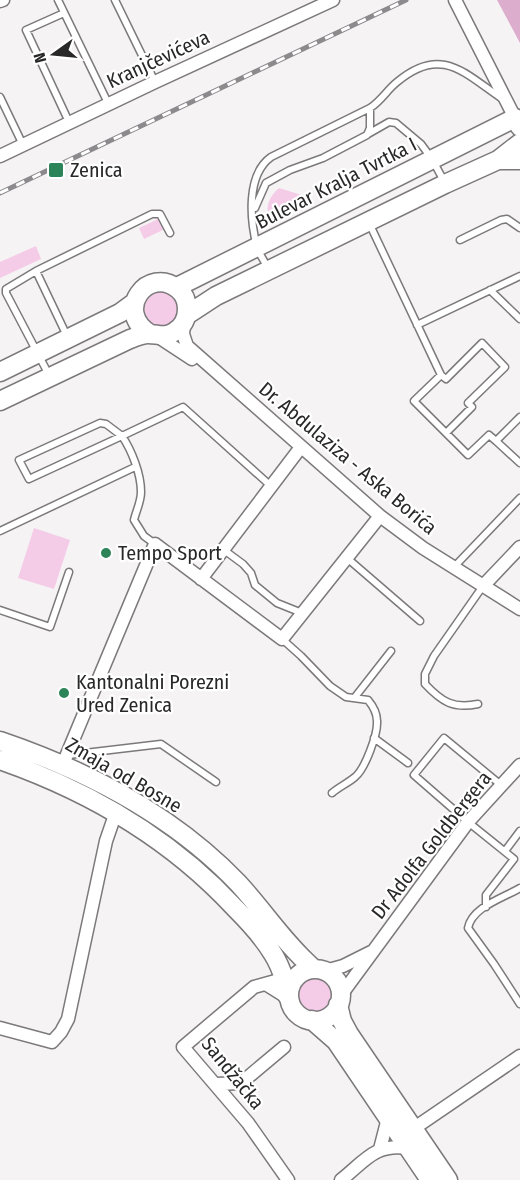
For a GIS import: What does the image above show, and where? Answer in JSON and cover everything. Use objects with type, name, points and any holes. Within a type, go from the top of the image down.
[{"type":"main road","name":"Bulevar Kralja Tvrtka I","points":[[177,288],[514,116]]},
{"type":"main road","points":[[0,400],[130,339],[173,333],[185,319],[216,296],[498,160],[520,143]]},
{"type":"main road","points":[[498,160],[520,160]]},
{"type":"main road","points":[[0,372],[128,309],[142,289],[156,282],[163,282],[177,288],[186,301],[185,319]]},
{"type":"main road","points":[[135,302],[135,317],[144,330],[154,335]]},
{"type":"main road","name":"Zmaja od Bosne","points":[[0,741],[65,760],[152,813],[194,844],[237,882],[290,945],[319,970],[336,980],[342,1021],[349,1034],[448,1180]]},
{"type":"main road","name":"Zmaja od Bosne","points":[[0,760],[41,774],[116,812],[168,847],[204,877],[250,924],[272,952],[282,970],[291,999]]},
{"type":"main road","points":[[319,970],[300,974],[295,979],[291,999],[298,1014],[312,1020],[336,1041],[430,1180]]},
{"type":"main road","points":[[312,1020],[325,1018],[335,1011],[340,1000]]},
{"type":"street","name":"Kranjčevićeva","points":[[0,156],[333,0]]},
{"type":"street","points":[[455,0],[514,116]]},
{"type":"street","name":"Dr. Abdulaziza - Aska Borića","points":[[185,319],[183,334],[187,346],[380,516],[520,609]]},
{"type":"street","name":"Dr. Abdulaziza - Aska Borića","points":[[154,335],[214,371]]},
{"type":"street","points":[[201,579],[301,447]]},
{"type":"street","points":[[65,760],[155,544],[282,639],[380,516]]},
{"type":"street","points":[[483,586],[520,547]]},
{"type":"street","name":"Dr Adolfa Goldbergera","points":[[340,1000],[468,822],[520,765]]},
{"type":"street","points":[[0,1028],[52,1042],[68,1019],[106,841],[116,812]]},
{"type":"street","name":"Dr Adolfa Goldbergera","points":[[319,970],[342,966],[374,950]]},
{"type":"street","name":"Sandžačka","points":[[282,970],[279,980],[254,987],[183,1047],[248,1123],[288,1180]]},
{"type":"street","points":[[267,985],[291,999]]},
{"type":"street","points":[[217,1084],[242,1083],[284,1047]]},
{"type":"street","points":[[413,1129],[520,1056]]},
{"type":"street","points":[[380,1149],[388,1118]]},
{"type":"street","points":[[341,1180],[380,1149],[393,1146],[408,1148]]},
{"type":"lane","points":[[58,0],[108,104]]},
{"type":"lane","points":[[115,0],[154,82]]},
{"type":"lane","points":[[64,13],[26,30],[69,122]]},
{"type":"lane","points":[[269,270],[258,248],[253,216],[255,180],[261,164],[290,147],[370,108],[378,103],[397,82],[418,68],[440,63],[454,66],[514,116]]},
{"type":"lane","points":[[0,97],[23,145]]},
{"type":"lane","points":[[367,135],[370,128],[370,108]]},
{"type":"lane","points":[[253,216],[258,198],[266,183],[290,170],[322,158],[393,121],[421,144],[445,184]]},
{"type":"lane","points":[[50,377],[6,289],[36,271],[155,213],[160,214],[170,233]]},
{"type":"lane","points":[[460,240],[501,220],[507,219],[520,228]]},
{"type":"lane","points":[[368,221],[441,375],[446,379],[482,343],[505,367],[468,403],[472,408],[446,433]]},
{"type":"lane","points":[[36,271],[68,339]]},
{"type":"lane","points":[[417,325],[520,276]]},
{"type":"lane","points":[[490,290],[520,319]]},
{"type":"lane","points":[[441,375],[414,401],[468,455],[489,435],[520,463]]},
{"type":"lane","points":[[155,544],[144,536],[134,520],[141,490],[129,446],[122,436],[106,424],[100,423],[19,460],[29,479],[122,436],[178,408],[183,407],[272,486]]},
{"type":"lane","points":[[496,441],[520,417]]},
{"type":"lane","points":[[0,531],[135,467]]},
{"type":"lane","points":[[454,567],[520,498]]},
{"type":"lane","points":[[224,550],[243,564],[255,585],[277,603],[302,613]]},
{"type":"lane","points":[[347,558],[420,621]]},
{"type":"lane","points":[[0,610],[50,627],[69,572]]},
{"type":"lane","points":[[478,704],[456,706],[436,695],[425,684],[425,674],[434,656],[483,586]]},
{"type":"lane","points":[[282,639],[302,656],[330,686],[346,697],[368,699],[374,707],[377,718],[374,738],[358,776],[345,782],[332,793]]},
{"type":"lane","points":[[355,697],[391,651]]},
{"type":"lane","points":[[374,738],[408,763]]},
{"type":"lane","points":[[486,907],[486,895],[514,858],[414,775],[444,738],[501,785]]},
{"type":"lane","points":[[65,760],[161,744],[216,782]]},
{"type":"lane","points":[[505,851],[520,831]]},
{"type":"lane","points":[[520,888],[477,912],[469,921],[468,928],[520,1004]]},
{"type":"shaded area","points":[[497,0],[520,0],[520,43]]},
{"type":"shaded area","points":[[279,188],[311,199],[308,203],[277,217],[268,212],[268,205]]},
{"type":"shaded area","points":[[160,218],[165,229],[144,239],[139,228]]},
{"type":"shaded area","points":[[36,246],[41,259],[0,278],[0,262]]},
{"type":"shaded area","points":[[161,291],[174,296],[179,309],[174,322],[161,327],[148,322],[143,309],[148,296]]},
{"type":"shaded area","name":"Tempo Sport","points":[[34,528],[70,540],[54,589],[18,578]]},
{"type":"shaded area","points":[[315,977],[327,983],[333,995],[327,1007],[315,1013],[303,1007],[297,995],[303,983]]},
{"type":"railway","points":[[0,193],[406,0]]},
{"type":"place","name":"Zenica","points":[[56,170]]},
{"type":"place","name":"Tempo Sport","points":[[106,553]]},
{"type":"place","name":"Kantonalni Porezni Ured Zenica","points":[[64,693]]}]
